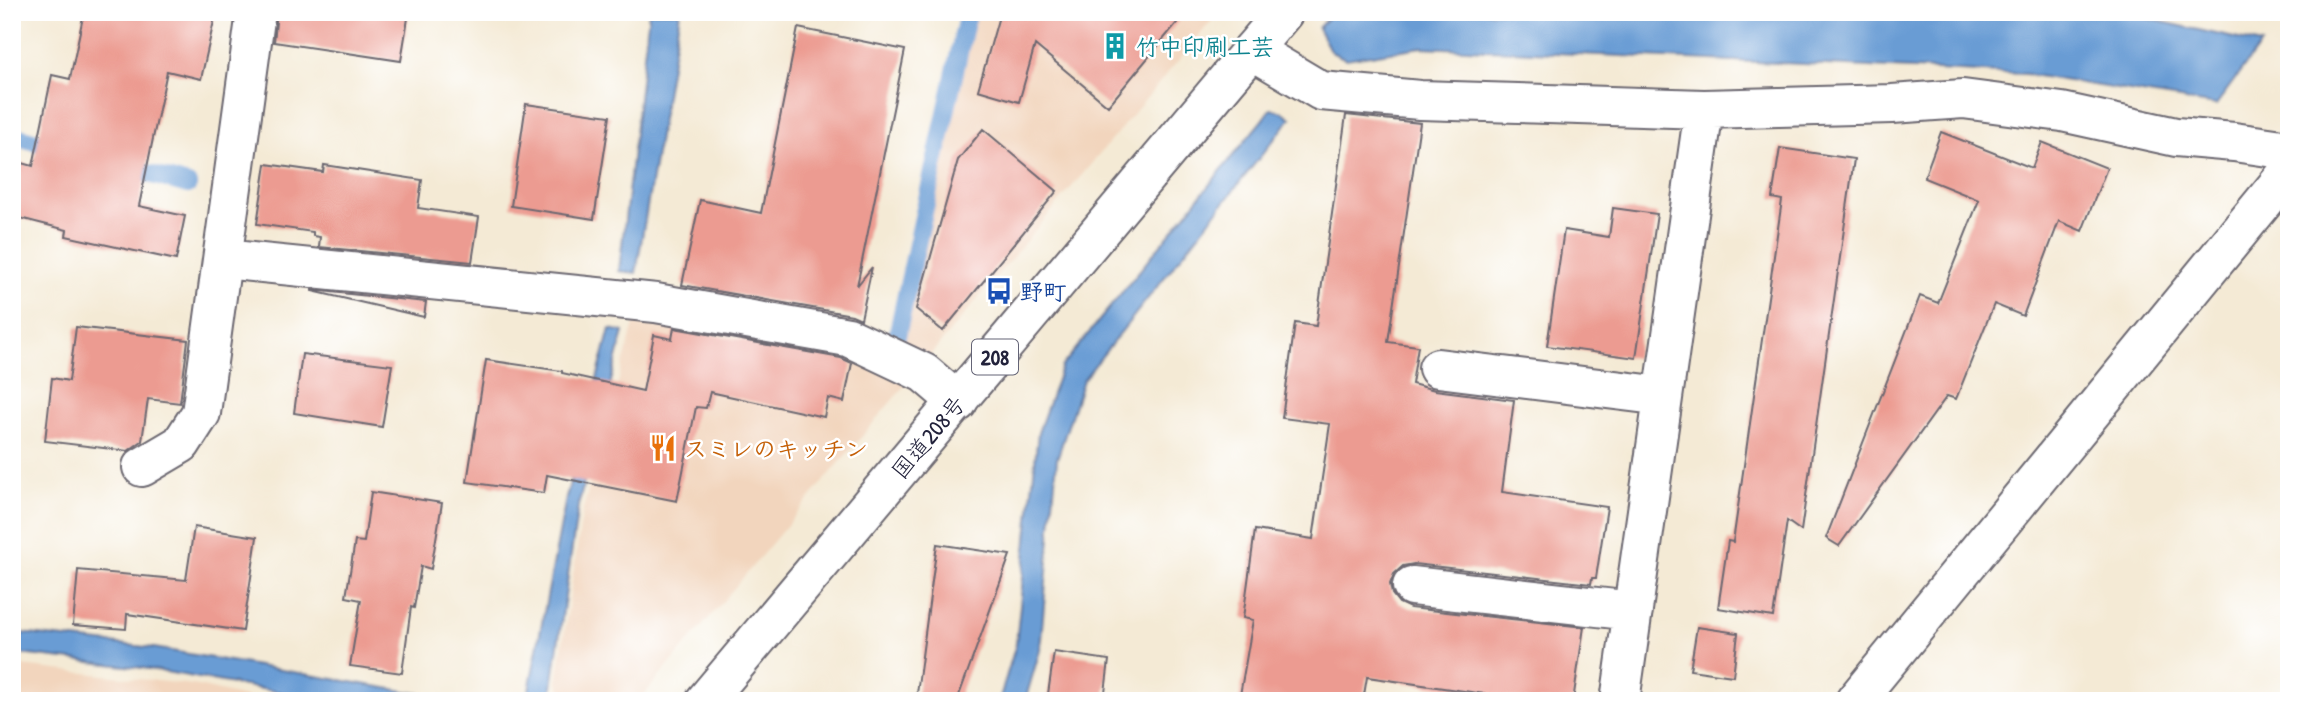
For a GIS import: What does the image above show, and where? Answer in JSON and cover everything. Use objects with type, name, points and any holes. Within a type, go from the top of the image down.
[{"type":"main road","points":[[142,467],[180,444],[201,413],[256,12]]},
{"type":"main road","name":"国道208号","points":[[705,701],[1284,12]]},
{"type":"main road","points":[[1252,50],[1321,91],[1420,100],[1704,109],[1892,104],[1963,99],[2062,112],[2176,137],[2289,150]]},
{"type":"main road","points":[[1619,701],[1704,109]]},
{"type":"main road","points":[[1855,701],[2289,171]]},
{"type":"main road","points":[[223,259],[656,303],[848,337],[924,373],[958,402]]},
{"type":"main road","points":[[1438,368],[1663,397]]},
{"type":"main road","points":[[1412,586],[1633,611]]},
{"type":"shaded area","points":[[972,12],[1219,12],[639,701],[567,701],[557,681],[583,509],[645,285],[901,340]]},
{"type":"shaded area","points":[[12,665],[194,685],[262,701],[12,701]]},
{"type":"water","points":[[649,12],[680,12],[636,273],[619,271]]},
{"type":"water","points":[[1333,12],[2118,12],[2261,44],[2216,105],[2025,74],[1421,47],[1346,59],[1331,52],[1318,28]]},
{"type":"water","points":[[1271,109],[1283,112],[1291,118],[1083,380],[1057,459],[1040,650],[1025,701],[999,701],[1016,644],[1038,433],[1062,366]]},
{"type":"water","points":[[610,329],[624,332],[578,506],[551,694],[555,701],[527,701],[566,498]]},
{"type":"water","points":[[12,632],[154,648],[462,701],[330,701],[143,668],[12,653]]},
{"type":"building","points":[[84,12],[216,12],[201,79],[167,71],[139,206],[185,216],[176,260],[66,236],[67,230],[12,216],[12,160],[33,166],[52,75],[70,79]]},
{"type":"building","points":[[277,12],[409,12],[401,61],[274,42]]},
{"type":"building","points":[[995,12],[1186,12],[1108,106],[1035,45],[1019,102],[978,90],[999,16]]},
{"type":"building","points":[[798,28],[905,50],[857,286],[872,267],[861,319],[852,315],[682,285],[700,200],[761,213]]},
{"type":"building","points":[[526,104],[610,116],[594,219],[511,206]]},
{"type":"building","points":[[1346,115],[1420,123],[1388,342],[1418,346],[1412,384],[1435,390],[1514,400],[1502,492],[1607,507],[1596,578],[1592,578],[1591,584],[1414,564],[1403,566],[1394,574],[1390,584],[1392,594],[1399,603],[1410,608],[1584,627],[1573,701],[1533,701],[1367,677],[1363,701],[1239,701],[1253,620],[1243,618],[1255,530],[1313,539],[1330,424],[1282,418],[1295,323],[1316,326]]},
{"type":"building","points":[[983,129],[1057,191],[943,331],[916,309],[958,160]]},
{"type":"building","points":[[1941,132],[2032,168],[2042,142],[2107,168],[2082,231],[2059,221],[2023,316],[1994,304],[1956,399],[1947,396],[1839,546],[1826,538],[1920,296],[1938,303],[1979,200],[1924,178]]},
{"type":"building","points":[[1780,148],[1854,159],[1801,531],[1787,521],[1773,617],[1718,608],[1728,541],[1733,542],[1782,200],[1772,198]]},
{"type":"building","points":[[266,164],[323,172],[324,165],[422,180],[418,208],[479,217],[472,262],[319,247],[320,237],[313,236],[313,232],[257,224]]},
{"type":"building","points":[[1613,208],[1657,214],[1636,358],[1547,346],[1564,230],[1609,237]]},
{"type":"building","points":[[312,291],[426,302],[424,317]]},
{"type":"building","points":[[76,327],[188,340],[180,403],[148,399],[142,441],[128,451],[45,441],[52,378],[69,381]]},
{"type":"building","points":[[674,328],[841,358],[852,363],[844,402],[828,398],[824,417],[710,392],[706,408],[696,407],[677,501],[547,475],[544,493],[467,482],[486,360],[562,371],[643,391],[654,335],[672,339]]},
{"type":"building","points":[[302,354],[392,365],[382,427],[294,413]]},
{"type":"building","points":[[371,492],[442,503],[431,569],[421,566],[414,608],[411,607],[402,673],[350,666],[361,600],[346,597],[355,541],[364,542]]},
{"type":"building","points":[[194,527],[257,537],[243,631],[127,614],[126,629],[73,625],[78,570],[186,580]]},
{"type":"building","points":[[937,544],[1010,555],[957,701],[916,701]]},
{"type":"building","points":[[1697,627],[1738,633],[1733,676],[1690,670]]},
{"type":"building","points":[[1054,652],[1109,660],[1104,701],[1047,701]]},
{"type":"waterway","points":[[897,336],[968,12]]},
{"type":"waterway","points":[[12,135],[60,149]]},
{"type":"waterway","points":[[124,167],[188,185]]},
{"type":"place","name":"竹中印刷工芸","points":[[1115,46]]},
{"type":"place","name":"野町","points":[[999,291]]},
{"type":"place","name":"スミレのキッチン","points":[[663,448]]}]
